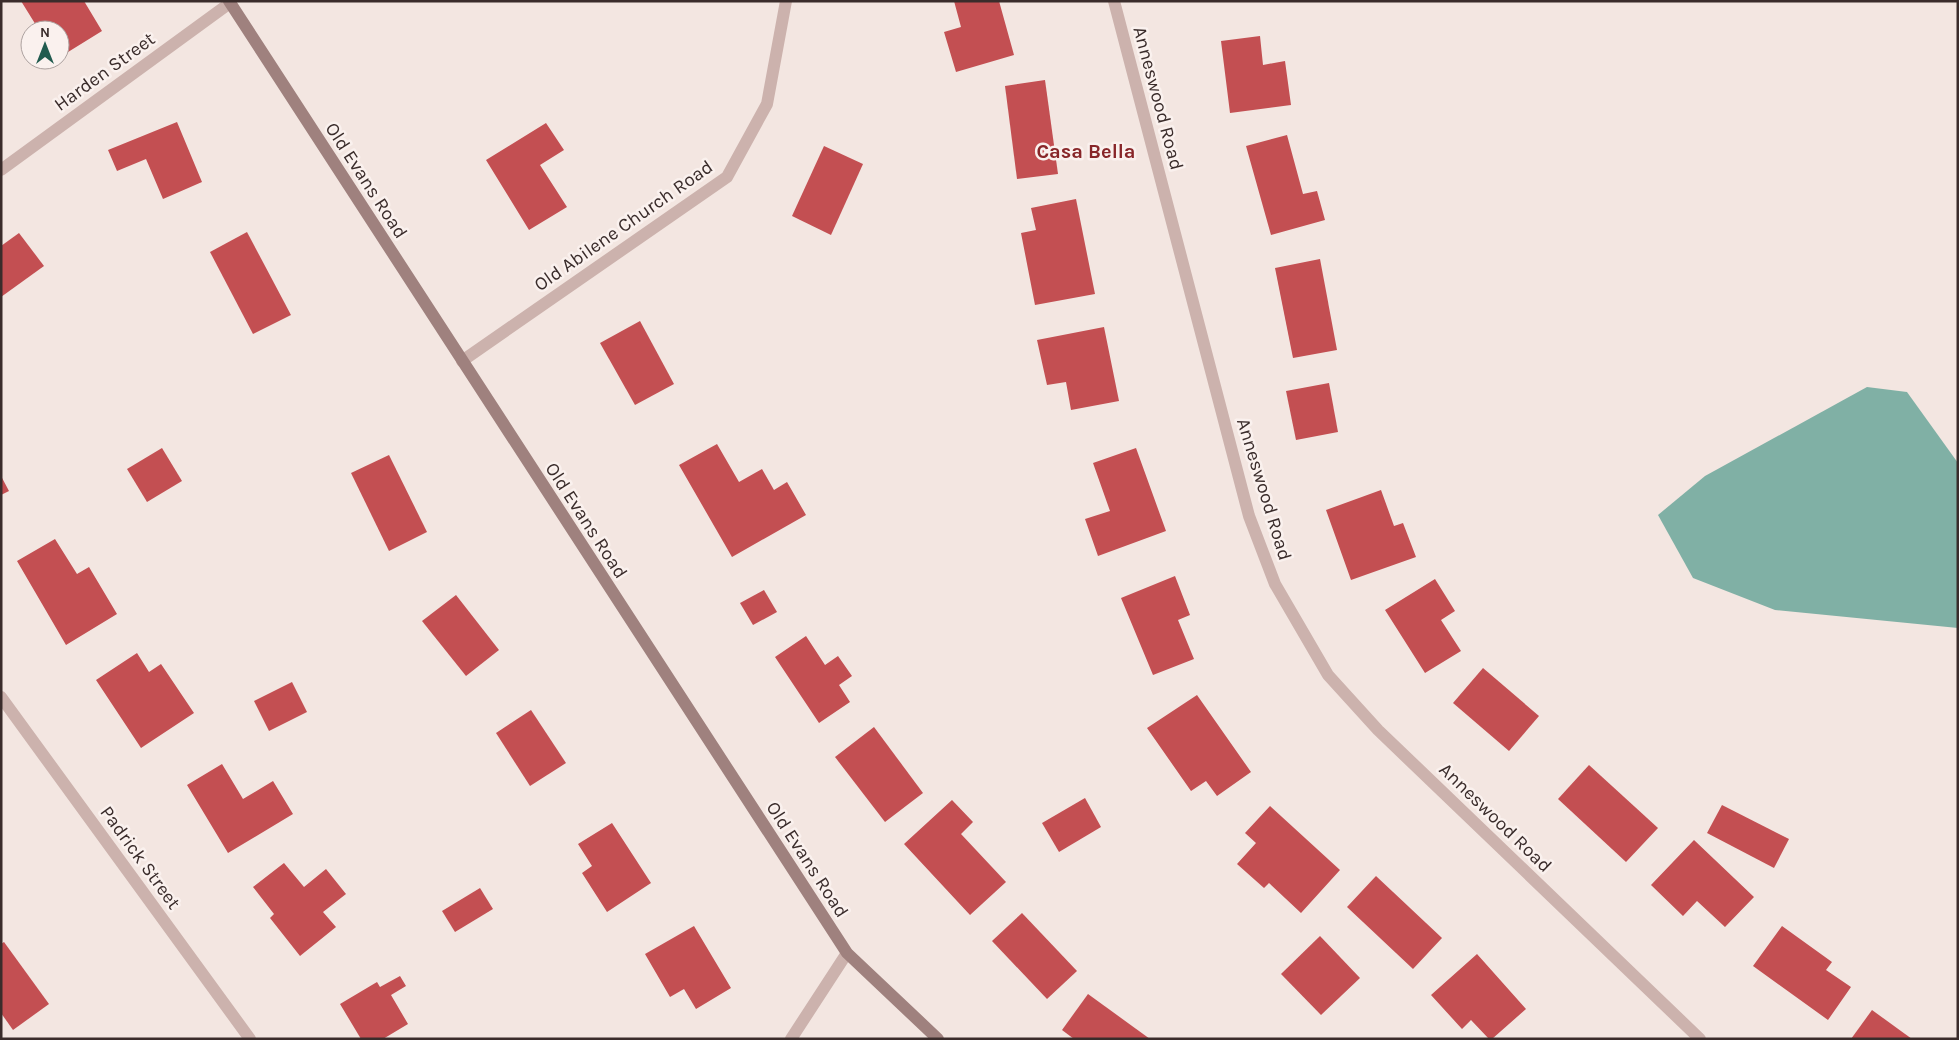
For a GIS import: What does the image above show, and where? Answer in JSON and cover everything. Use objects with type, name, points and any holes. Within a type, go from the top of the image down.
[{"type":"street","name":"Old Abilene Church Road","points":[[462,361],[727,177],[767,104],[786,1]]},
{"type":"street","name":"Anneswood Road","points":[[1114,1],[1250,516],[1275,584],[1328,675],[1378,730],[1700,1039]]},
{"type":"street","name":"Old Evans Road","points":[[229,2],[846,953],[938,1039]]},
{"type":"street","name":"Harden Street","points":[[1,170],[229,2]]},
{"type":"street","name":"Padrick Street","points":[[1,698],[250,1039]]},
{"type":"street","points":[[791,1039],[846,953]]},
{"type":"water","points":[[1867,387],[1907,392],[1958,463],[1958,628],[1775,610],[1693,578],[1658,515],[1705,476]]},
{"type":"building","points":[[21,1],[84,1],[102,31],[70,51],[70,20],[33,20]]},
{"type":"building","points":[[954,1],[999,1],[1014,55],[956,72],[944,32],[961,27]]},
{"type":"building","points":[[1260,36],[1263,65],[1285,61],[1291,105],[1230,113],[1221,41]]},
{"type":"building","points":[[1045,80],[1058,174],[1017,179],[1005,86]]},
{"type":"building","points":[[177,122],[202,182],[163,199],[146,159],[117,171],[108,150]]},
{"type":"building","points":[[546,123],[564,150],[540,165],[567,207],[529,230],[486,160]]},
{"type":"building","points":[[1287,135],[1303,194],[1317,191],[1325,220],[1271,235],[1246,146]]},
{"type":"building","points":[[824,146],[863,164],[831,235],[792,216]]},
{"type":"building","points":[[1076,199],[1095,294],[1035,305],[1021,233],[1036,230],[1031,208]]},
{"type":"building","points":[[247,232],[291,315],[253,334],[210,252]]},
{"type":"building","points":[[19,233],[44,266],[1,297],[1,246]]},
{"type":"building","points":[[1320,259],[1337,350],[1293,358],[1275,268]]},
{"type":"building","points":[[640,321],[674,384],[635,405],[600,343]]},
{"type":"building","points":[[1104,327],[1119,401],[1071,410],[1066,382],[1047,385],[1037,340]]},
{"type":"building","points":[[1329,383],[1338,432],[1296,440],[1286,391]]},
{"type":"building","points":[[717,444],[739,482],[762,469],[774,490],[787,482],[806,515],[732,557],[679,465]]},
{"type":"building","points":[[162,448],[182,481],[147,502],[127,469]]},
{"type":"building","points":[[1136,448],[1166,531],[1098,556],[1085,519],[1110,511],[1093,463]]},
{"type":"building","points":[[389,455],[427,532],[389,551],[351,473]]},
{"type":"building","points":[[1,476],[9,491],[1,495]]},
{"type":"building","points":[[1381,490],[1394,526],[1403,523],[1416,557],[1351,580],[1326,510]]},
{"type":"building","points":[[55,539],[77,574],[89,567],[117,614],[66,645],[17,561]]},
{"type":"building","points":[[1175,576],[1190,615],[1178,620],[1194,659],[1153,675],[1121,598]]},
{"type":"building","points":[[1435,579],[1455,611],[1441,620],[1461,651],[1425,673],[1385,610]]},
{"type":"building","points":[[764,590],[777,612],[753,625],[740,603]]},
{"type":"building","points":[[456,595],[499,650],[466,676],[422,621]]},
{"type":"building","points":[[806,636],[825,665],[838,656],[852,676],[839,685],[850,702],[819,723],[775,657]]},
{"type":"building","points":[[137,653],[149,672],[161,664],[194,713],[141,748],[96,680]]},
{"type":"building","points":[[1483,668],[1539,716],[1509,751],[1453,703]]},
{"type":"building","points":[[292,682],[307,712],[269,731],[254,701]]},
{"type":"building","points":[[1197,695],[1251,772],[1217,796],[1206,781],[1191,791],[1147,728]]},
{"type":"building","points":[[531,710],[566,763],[530,786],[496,733]]},
{"type":"building","points":[[874,727],[923,793],[885,822],[835,757]]},
{"type":"building","points":[[222,764],[243,799],[273,781],[293,814],[228,853],[187,785]]},
{"type":"building","points":[[1589,765],[1658,828],[1626,862],[1558,799]]},
{"type":"building","points":[[1085,798],[1101,827],[1059,852],[1042,823]]},
{"type":"building","points":[[952,800],[973,822],[961,834],[1006,882],[970,915],[904,844]]},
{"type":"building","points":[[1722,805],[1789,839],[1774,868],[1707,833]]},
{"type":"building","points":[[1270,806],[1340,870],[1301,913],[1269,883],[1264,888],[1237,864],[1256,843],[1245,833]]},
{"type":"building","points":[[612,823],[651,883],[607,912],[582,873],[592,866],[578,844]]},
{"type":"building","points":[[1694,840],[1754,897],[1725,927],[1697,901],[1683,916],[1651,885]]},
{"type":"building","points":[[284,863],[304,887],[326,869],[346,894],[323,912],[336,927],[300,956],[270,918],[274,914],[253,887]]},
{"type":"building","points":[[1376,876],[1442,938],[1413,969],[1347,907]]},
{"type":"building","points":[[480,888],[493,909],[455,932],[442,911]]},
{"type":"building","points":[[1022,913],[1077,971],[1047,999],[992,941]]},
{"type":"building","points":[[694,926],[731,988],[696,1009],[684,989],[670,997],[645,954]]},
{"type":"building","points":[[1782,926],[1832,962],[1826,970],[1851,987],[1828,1020],[1753,966]]},
{"type":"building","points":[[1320,936],[1360,978],[1321,1015],[1281,974]]},
{"type":"building","points":[[4,942],[49,1004],[13,1030],[1,1013],[1,944]]},
{"type":"building","points":[[1477,954],[1526,1009],[1492,1039],[1489,1039],[1471,1020],[1462,1029],[1431,995]]},
{"type":"building","points":[[400,976],[406,986],[391,995],[408,1024],[383,1039],[361,1039],[340,1004],[377,982],[380,987]]},
{"type":"building","points":[[1088,994],[1150,1039],[1074,1039],[1062,1030]]},
{"type":"building","points":[[1872,1010],[1912,1039],[1851,1039]]},
{"type":"district","name":"Casa Bella","points":[[1086,151]]}]
